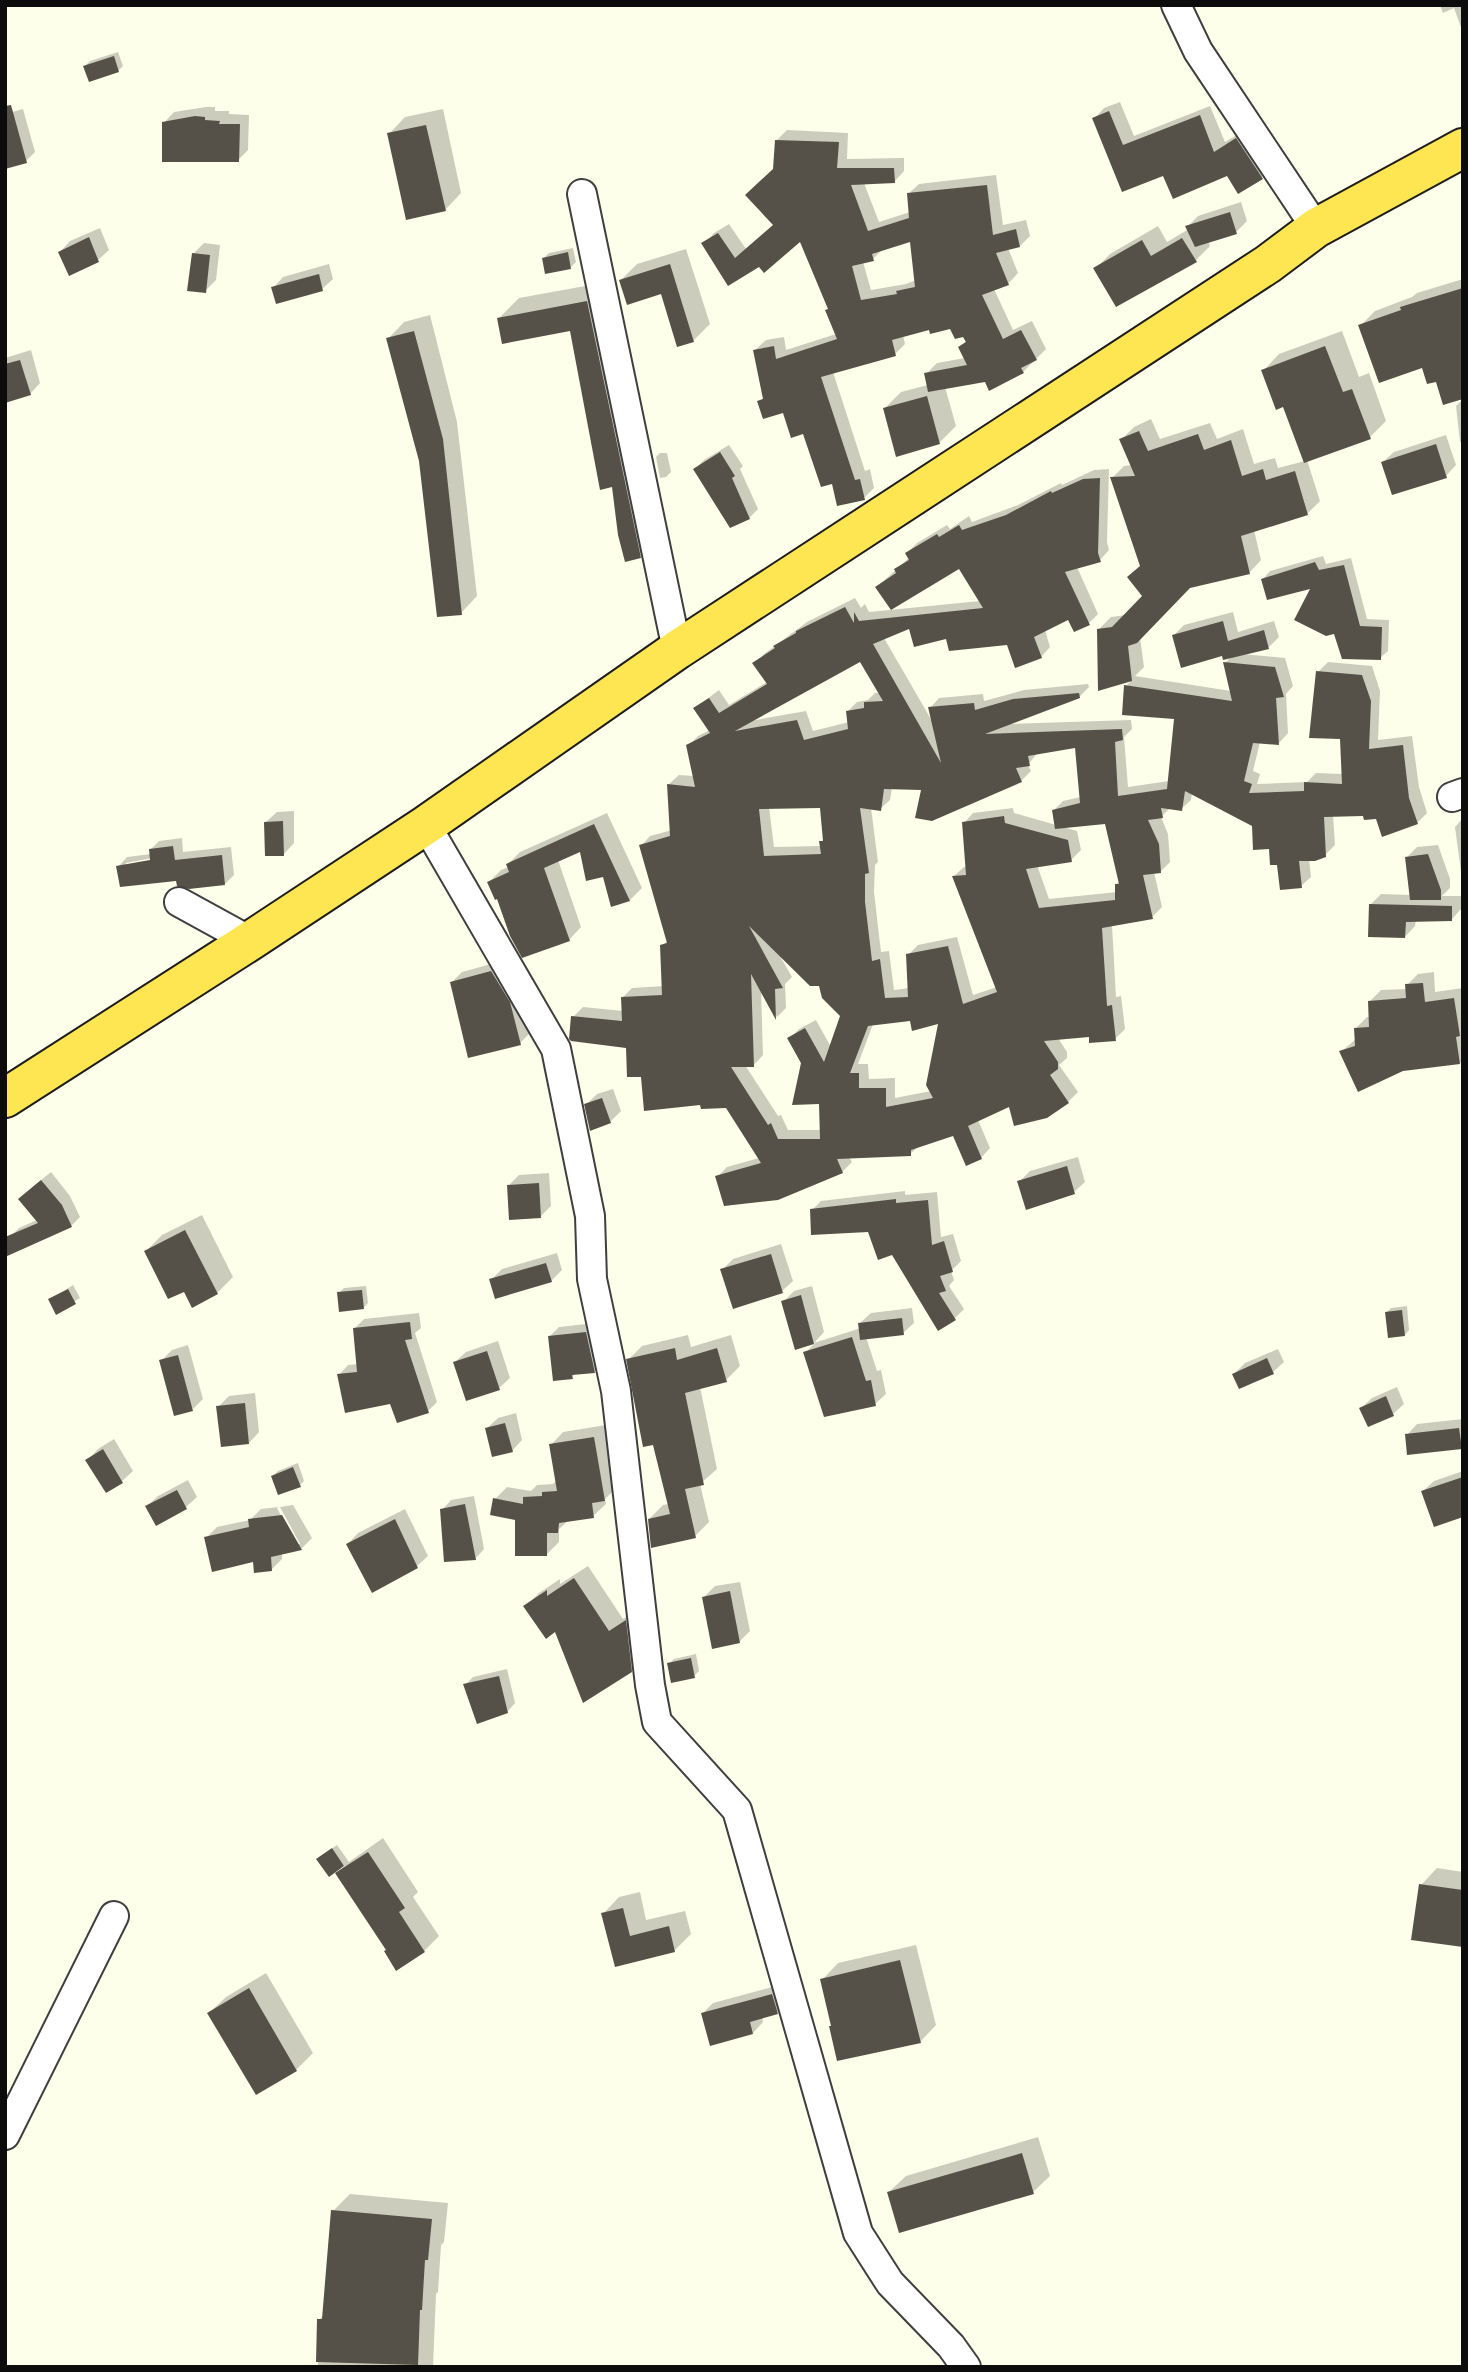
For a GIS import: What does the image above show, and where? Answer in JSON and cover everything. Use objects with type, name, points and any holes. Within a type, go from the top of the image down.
[{"type":"highway","points":[[5,1098],[426,825],[677,650],[1268,264],[1316,228],[1463,148]]},
{"type":"street","points":[[1176,5],[1198,51],[1316,228]]},
{"type":"street","points":[[582,194],[677,650]]},
{"type":"street","points":[[426,825],[556,1049],[590,1216],[592,1279],[616,1391],[650,1685],[657,1722],[737,1810],[858,2234],[890,2283],[951,2346],[966,2367]]},
{"type":"street","points":[[179,902],[250,941]]},
{"type":"street","points":[[5,2135],[114,1916]]},
{"type":"building","points":[[114,56],[119,72],[89,82],[83,66]]},
{"type":"building","points":[[11,105],[27,163],[5,169],[5,106]]},
{"type":"building","points":[[1109,111],[1123,145],[1200,115],[1214,152],[1236,138],[1263,179],[1238,194],[1227,176],[1173,199],[1163,176],[1122,192],[1092,118]]},
{"type":"building","points":[[195,116],[220,121],[219,124],[240,124],[239,162],[162,162],[162,122]]},
{"type":"building","points":[[426,125],[446,211],[406,220],[387,133]]},
{"type":"building","points":[[775,140],[839,142],[837,168],[894,168],[895,183],[851,185],[868,231],[909,218],[907,193],[987,185],[993,235],[1016,229],[1020,247],[996,253],[1009,285],[982,295],[1003,339],[1021,330],[1037,360],[1021,368],[1024,373],[989,391],[985,382],[928,392],[924,373],[967,365],[958,347],[966,342],[963,337],[955,339],[950,329],[930,334],[929,330],[892,340],[896,356],[821,377],[855,480],[860,479],[865,500],[837,506],[832,484],[821,487],[803,434],[791,438],[783,413],[763,419],[757,401],[763,399],[753,350],[774,346],[776,359],[837,339],[825,310],[828,309],[800,242],[764,273],[759,267],[728,286],[701,243],[718,233],[735,258],[773,225],[745,195],[773,169]],"holes":[[[910,242],[915,287],[896,291],[897,294],[861,300],[852,266],[874,261],[872,254]]]},
{"type":"building","points":[[1230,212],[1237,234],[1195,247],[1185,226]]},
{"type":"building","points":[[89,237],[99,262],[69,276],[58,252]]},
{"type":"building","points":[[1182,238],[1197,262],[1116,307],[1093,268],[1142,240],[1151,256]]},
{"type":"building","points":[[568,252],[571,269],[545,274],[542,258]]},
{"type":"building","points":[[192,253],[210,255],[206,293],[187,291]]},
{"type":"building","points":[[670,264],[694,342],[677,347],[661,294],[627,305],[619,280]]},
{"type":"building","points":[[319,274],[323,291],[276,304],[271,287]]},
{"type":"building","points":[[1463,288],[1463,399],[1443,405],[1436,382],[1427,384],[1422,368],[1379,383],[1358,325],[1401,310],[1400,307]]},
{"type":"building","points":[[587,301],[641,558],[625,562],[618,535],[612,487],[600,490],[570,331],[502,344],[497,318]]},
{"type":"building","points":[[414,331],[443,439],[462,615],[437,617],[419,461],[386,338]]},
{"type":"building","points":[[1325,346],[1343,392],[1352,389],[1371,439],[1304,463],[1283,407],[1276,410],[1261,370]]},
{"type":"building","points":[[20,360],[31,395],[5,403],[5,364]]},
{"type":"building","points":[[927,396],[940,444],[896,457],[883,408]]},
{"type":"building","points":[[1139,431],[1148,451],[1198,434],[1204,450],[1231,440],[1242,476],[1263,469],[1266,480],[1295,471],[1308,515],[1241,536],[1250,574],[1190,588],[1137,643],[1128,646],[1132,681],[1098,691],[1097,629],[1112,627],[1142,596],[1127,577],[1140,566],[1110,477],[1135,476],[1119,439]]},
{"type":"building","points":[[1436,444],[1447,478],[1392,495],[1381,462]]},
{"type":"building","points":[[720,452],[735,476],[732,478],[750,519],[730,528],[693,469]]},
{"type":"building","points":[[1100,478],[1098,553],[1101,562],[1065,572],[1090,625],[1074,632],[1068,620],[1034,637],[1042,658],[1015,668],[1007,645],[949,651],[946,639],[914,647],[909,629],[873,644],[941,763],[928,707],[974,703],[975,710],[1013,699],[1079,693],[1080,698],[985,734],[1122,729],[1123,740],[1115,742],[1118,796],[1167,789],[1174,719],[1122,715],[1124,685],[1232,701],[1223,662],[1275,667],[1284,697],[1276,698],[1279,745],[1253,743],[1244,781],[1252,784],[1249,793],[1304,791],[1304,782],[1342,784],[1340,739],[1309,738],[1316,671],[1362,675],[1371,701],[1369,749],[1403,745],[1409,798],[1418,824],[1382,837],[1376,819],[1364,820],[1363,816],[1324,817],[1326,857],[1315,861],[1299,861],[1302,888],[1280,890],[1277,865],[1270,865],[1269,849],[1253,850],[1252,826],[1185,791],[1182,811],[1161,808],[1163,818],[1148,820],[1159,844],[1161,873],[1143,875],[1153,919],[1102,928],[1107,1006],[1112,1005],[1116,1041],[1089,1043],[1089,1037],[1044,1041],[1058,1062],[1058,1069],[1050,1075],[1069,1103],[1047,1118],[1014,1126],[1009,1107],[968,1126],[982,1159],[966,1166],[953,1136],[911,1150],[911,1156],[837,1159],[843,1173],[778,1200],[724,1206],[715,1176],[761,1163],[726,1108],[701,1109],[700,1105],[644,1111],[641,1077],[627,1077],[626,1048],[569,1039],[571,1016],[622,1021],[621,997],[662,995],[660,945],[667,943],[639,845],[670,836],[667,784],[695,787],[686,745],[710,733],[693,708],[709,698],[719,713],[767,684],[752,663],[796,631],[845,607],[854,623],[854,612],[859,621],[983,608],[959,569],[891,610],[875,587],[896,573],[894,569],[909,560],[905,553],[937,534],[939,537],[959,525],[962,530],[1006,515],[1051,491],[1052,493],[1083,479]],"holes":[[[860,662],[883,701],[864,702],[864,708],[846,711],[848,729],[804,740],[797,720],[735,731]],[[1075,748],[1080,803],[1052,810],[1055,829],[1105,824],[1119,884],[1115,884],[1115,900],[1039,908],[1026,869],[1072,862],[1068,840],[1005,823],[1004,816],[962,822],[966,875],[952,876],[997,992],[963,1004],[948,946],[906,954],[908,997],[885,998],[880,959],[872,961],[865,902],[865,874],[869,873],[860,808],[881,811],[884,789],[921,790],[915,818],[932,821],[1022,782],[1016,768],[1030,766],[1028,756]],[[820,808],[823,841],[819,841],[821,854],[764,856],[759,809]],[[749,926],[810,986],[819,986],[822,998],[840,1016],[824,1062],[805,1028],[787,1038],[801,1063],[792,1105],[819,1104],[820,1139],[778,1139],[771,1123],[768,1125],[731,1067],[754,1067],[751,974],[776,1020],[775,989],[783,988]],[[910,1021],[912,1031],[938,1024],[926,1085],[933,1098],[886,1107],[886,1088],[859,1088],[859,1073],[850,1073],[868,1026]]]},
{"type":"building","points":[[1315,562],[1319,570],[1344,565],[1360,626],[1382,627],[1381,660],[1342,659],[1334,634],[1326,636],[1294,620],[1310,589],[1267,600],[1261,579]]},
{"type":"building","points":[[1223,621],[1228,641],[1264,630],[1269,649],[1223,660],[1222,656],[1181,668],[1172,635]]},
{"type":"building","points":[[283,821],[284,856],[265,856],[264,822]]},
{"type":"building","points":[[594,824],[630,901],[611,907],[603,877],[586,881],[580,852],[544,868],[570,941],[522,958],[487,882],[509,872],[506,864]]},
{"type":"building","points":[[173,846],[175,860],[222,855],[225,885],[189,889],[177,886],[176,881],[120,887],[116,866],[150,860],[149,849]]},
{"type":"building","points":[[1428,854],[1441,890],[1441,900],[1410,900],[1405,857]]},
{"type":"building","points":[[1369,904],[1452,906],[1452,921],[1406,922],[1405,938],[1368,937]]},
{"type":"building","points":[[491,971],[510,1002],[521,1045],[468,1058],[450,982]]},
{"type":"building","points":[[1423,983],[1425,1002],[1454,998],[1460,1036],[1456,1037],[1460,1064],[1403,1071],[1358,1092],[1339,1051],[1355,1046],[1354,1028],[1369,1027],[1368,1001],[1406,998],[1405,984]]},
{"type":"building","points":[[602,1098],[611,1123],[590,1131],[584,1104]]},
{"type":"building","points":[[1067,1166],[1075,1194],[1026,1210],[1017,1181]]},
{"type":"building","points":[[41,1180],[62,1205],[72,1227],[5,1257],[5,1237],[38,1223],[18,1199]]},
{"type":"building","points":[[539,1183],[541,1218],[509,1220],[507,1185]]},
{"type":"building","points":[[896,1199],[896,1203],[928,1200],[932,1245],[944,1241],[953,1272],[940,1276],[946,1291],[939,1293],[956,1320],[938,1331],[892,1255],[878,1260],[868,1232],[811,1235],[810,1209]]},
{"type":"building","points":[[185,1230],[218,1294],[192,1308],[184,1292],[168,1299],[144,1251]]},
{"type":"building","points":[[771,1254],[783,1293],[733,1309],[720,1269]]},
{"type":"building","points":[[546,1263],[552,1282],[495,1299],[489,1279]]},
{"type":"building","points":[[68,1289],[76,1304],[56,1315],[48,1299]]},
{"type":"building","points":[[362,1290],[364,1309],[339,1312],[337,1292]]},
{"type":"building","points":[[801,1295],[814,1344],[795,1350],[781,1301]]},
{"type":"building","points":[[1402,1310],[1405,1336],[1388,1338],[1385,1312]]},
{"type":"building","points":[[902,1318],[904,1335],[860,1340],[858,1323]]},
{"type":"building","points":[[410,1322],[412,1339],[405,1340],[429,1413],[397,1423],[390,1404],[345,1413],[337,1374],[357,1372],[353,1328]]},
{"type":"building","points":[[586,1332],[595,1373],[572,1375],[573,1379],[553,1381],[548,1336]]},
{"type":"building","points":[[852,1337],[866,1381],[871,1380],[876,1406],[824,1417],[803,1352]]},
{"type":"building","points":[[675,1348],[677,1360],[717,1348],[727,1382],[685,1393],[704,1485],[685,1489],[696,1538],[651,1548],[648,1519],[670,1514],[653,1445],[643,1447],[626,1359]]},
{"type":"building","points":[[487,1351],[500,1390],[466,1401],[453,1362]]},
{"type":"building","points":[[178,1355],[193,1411],[174,1416],[159,1360]]},
{"type":"building","points":[[1267,1358],[1274,1374],[1239,1389],[1232,1374]]},
{"type":"building","points":[[1386,1396],[1394,1416],[1368,1427],[1359,1408]]},
{"type":"building","points":[[245,1403],[249,1444],[221,1447],[216,1406]]},
{"type":"building","points":[[505,1423],[513,1452],[492,1457],[485,1428]]},
{"type":"building","points":[[1459,1428],[1462,1449],[1407,1455],[1405,1434]]},
{"type":"building","points":[[594,1437],[605,1501],[592,1503],[594,1518],[559,1523],[558,1533],[547,1533],[547,1556],[515,1556],[515,1520],[490,1515],[493,1498],[523,1504],[523,1497],[542,1496],[542,1492],[557,1491],[549,1444]]},
{"type":"building","points":[[103,1449],[123,1483],[106,1493],[85,1460]]},
{"type":"building","points":[[293,1467],[301,1487],[278,1495],[271,1476]]},
{"type":"building","points":[[1463,1477],[1463,1517],[1434,1527],[1421,1491]]},
{"type":"building","points":[[177,1490],[187,1509],[156,1526],[145,1506]]},
{"type":"building","points":[[465,1504],[476,1560],[444,1562],[440,1509]]},
{"type":"building","points":[[282,1515],[302,1550],[271,1557],[272,1571],[254,1573],[253,1562],[212,1572],[204,1537],[249,1527],[248,1519]]},
{"type":"building","points":[[395,1519],[418,1568],[372,1593],[346,1544]]},
{"type":"building","points":[[574,1578],[609,1631],[626,1620],[632,1672],[583,1703],[555,1632],[546,1639],[523,1606],[547,1590],[547,1596]]},
{"type":"building","points":[[730,1591],[740,1643],[712,1649],[702,1597]]},
{"type":"building","points":[[691,1658],[695,1678],[671,1683],[667,1663]]},
{"type":"building","points":[[499,1676],[508,1713],[477,1724],[463,1684]]},
{"type":"building","points":[[332,1848],[344,1866],[329,1877],[316,1859]]},
{"type":"building","points":[[368,1852],[405,1908],[399,1912],[425,1952],[396,1971],[384,1951],[386,1950],[335,1873]]},
{"type":"building","points":[[1419,1884],[1463,1890],[1463,1947],[1411,1940]]},
{"type":"building","points":[[623,1908],[630,1936],[669,1926],[675,1952],[615,1967],[601,1913]]},
{"type":"building","points":[[900,1960],[921,2043],[837,2061],[820,1979]]},
{"type":"building","points":[[249,1988],[297,2071],[256,2095],[207,2013]]},
{"type":"building","points":[[772,1994],[778,2014],[750,2022],[753,2034],[710,2046],[701,2013]]},
{"type":"building","points":[[1022,2153],[1034,2194],[899,2233],[887,2192]]},
{"type":"building","points":[[331,2210],[432,2219],[420,2310],[418,2365],[316,2362],[317,2319],[322,2319]]}]
